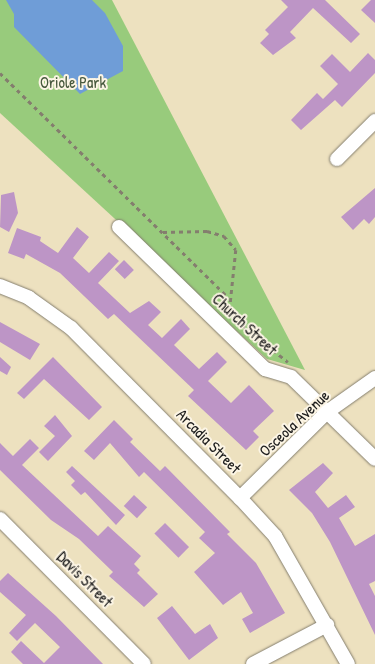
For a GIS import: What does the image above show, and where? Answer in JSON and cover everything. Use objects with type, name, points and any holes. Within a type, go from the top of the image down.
[{"type":"street","points":[[338,159],[375,121]]},
{"type":"street","name":"Church Street","points":[[119,227],[265,369],[291,377],[375,459]]},
{"type":"street","name":"Arcadia Street","points":[[0,286],[29,298],[71,328],[240,498],[275,536],[348,664]]},
{"type":"street","name":"Osceola Avenue","points":[[240,498],[327,412],[375,378]]},
{"type":"street","name":"Davis Street","points":[[0,519],[144,664]]},
{"type":"street","points":[[253,664],[327,625]]},
{"type":"path","points":[[0,72],[228,297],[242,324],[289,364]]},
{"type":"path","points":[[162,232],[207,231],[224,236],[236,250],[228,297]]},
{"type":"green space","name":"Oriole Park","points":[[0,0],[112,0],[305,370],[267,359],[0,113]]},
{"type":"water","points":[[6,0],[92,0],[105,13],[123,46],[123,71],[80,94],[14,27],[14,14]]},
{"type":"building","points":[[281,0],[325,0],[360,34],[351,43],[313,8],[290,32],[296,38],[273,55],[260,43],[269,34],[265,30],[288,7]]},
{"type":"building","points":[[371,0],[375,0],[375,23],[361,10]]},
{"type":"building","points":[[368,53],[375,60],[375,73],[342,107],[335,100],[301,130],[291,120],[317,93],[323,99],[338,84],[320,66],[332,54],[350,72]]},
{"type":"building","points":[[375,188],[375,217],[369,224],[364,219],[353,230],[341,217]]},
{"type":"building","points":[[14,192],[18,213],[9,232],[0,227],[1,195]]},
{"type":"building","points":[[77,227],[89,237],[73,258],[89,273],[109,252],[119,261],[98,283],[130,313],[149,301],[161,312],[148,325],[162,338],[181,319],[190,329],[174,345],[199,369],[217,352],[227,362],[208,381],[231,403],[249,385],[274,411],[253,431],[259,437],[246,450],[188,396],[194,390],[114,314],[108,319],[60,273],[26,254],[24,259],[8,253],[17,228],[41,237],[40,241],[58,253]]},
{"type":"building","points":[[124,260],[134,270],[125,279],[115,269]]},
{"type":"building","points":[[0,322],[40,344],[30,360],[0,342]]},
{"type":"building","points":[[0,357],[11,367],[7,375],[0,371]]},
{"type":"building","points":[[53,357],[102,407],[89,420],[44,379],[24,399],[17,393]]},
{"type":"building","points":[[55,415],[72,436],[48,461],[39,452],[55,436],[44,426]]},
{"type":"building","points":[[114,420],[133,439],[130,442],[160,471],[165,466],[230,532],[227,534],[256,563],[285,613],[250,633],[242,619],[253,613],[241,592],[223,605],[194,572],[215,553],[199,538],[205,532],[144,472],[139,477],[110,443],[94,460],[84,451]]},
{"type":"building","points":[[30,439],[39,448],[22,465],[98,536],[108,526],[141,556],[134,564],[140,570],[137,573],[158,594],[144,607],[109,576],[113,572],[79,539],[51,520],[0,470],[0,443],[13,456]]},
{"type":"building","points":[[323,463],[333,473],[315,492],[328,508],[346,495],[355,507],[339,518],[355,546],[375,534],[375,581],[369,584],[375,596],[375,635],[330,542],[312,513],[289,490]]},
{"type":"building","points":[[72,466],[125,515],[116,525],[85,492],[81,495],[71,485],[75,481],[66,472]]},
{"type":"building","points":[[134,495],[147,507],[137,518],[124,506]]},
{"type":"building","points":[[165,523],[189,547],[178,558],[154,534]]},
{"type":"building","points":[[8,573],[56,616],[103,664],[23,664],[11,652],[21,641],[44,663],[60,647],[35,623],[17,641],[9,633],[26,615],[0,592],[0,581]]},
{"type":"building","points":[[172,606],[195,634],[210,624],[218,638],[189,660],[157,618]]}]
